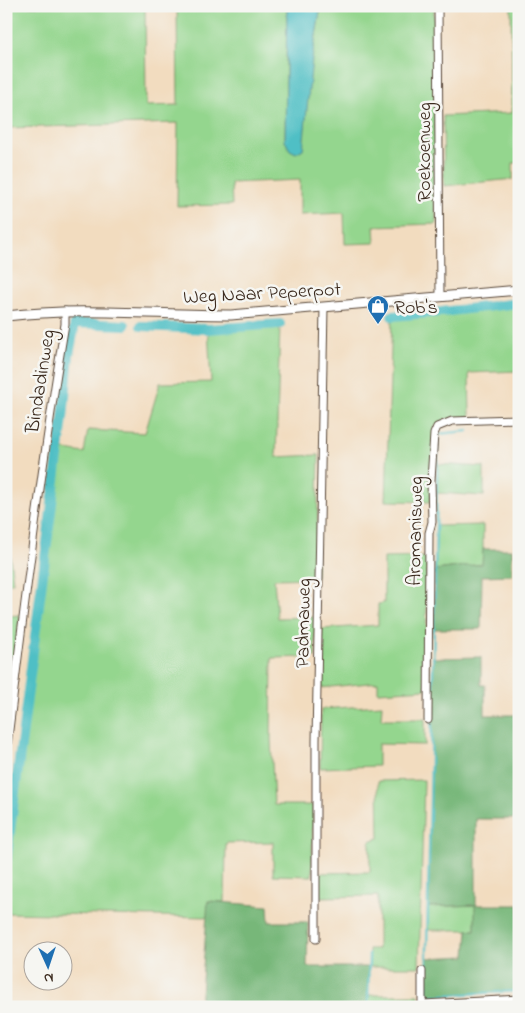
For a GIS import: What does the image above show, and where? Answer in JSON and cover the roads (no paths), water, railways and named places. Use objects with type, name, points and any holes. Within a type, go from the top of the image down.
[{"type":"street","name":"Roekoenweg","points":[[438,6],[440,297]]},
{"type":"street","name":"Weg Naar Peperpot","points":[[6,316],[65,311],[190,315],[231,314],[519,290]]},
{"type":"street","name":"Padmaweg","points":[[316,939],[316,741],[324,306]]},
{"type":"street","name":"Bindadinweg","points":[[6,754],[34,530],[50,410],[65,324],[65,311]]},
{"type":"street","name":"Aromanisweg","points":[[428,720],[429,533],[432,522],[431,480],[434,434],[438,427],[452,421],[519,419]]},
{"type":"street","points":[[422,971],[422,1005],[519,999]]},
{"type":"water","points":[[287,6],[321,6],[312,59],[303,149],[296,153],[290,150],[285,141]]},
{"type":"waterway","points":[[392,316],[519,303]]},
{"type":"waterway","points":[[6,862],[63,418],[69,355],[75,323],[125,325]]},
{"type":"waterway","points":[[141,326],[208,329],[280,324]]},
{"type":"waterway","points":[[468,431],[438,434],[426,996],[519,991]]},
{"type":"waterway","points":[[368,1007],[369,954]]},
{"type":"place","name":"Rob's","points":[[378,325]]}]
